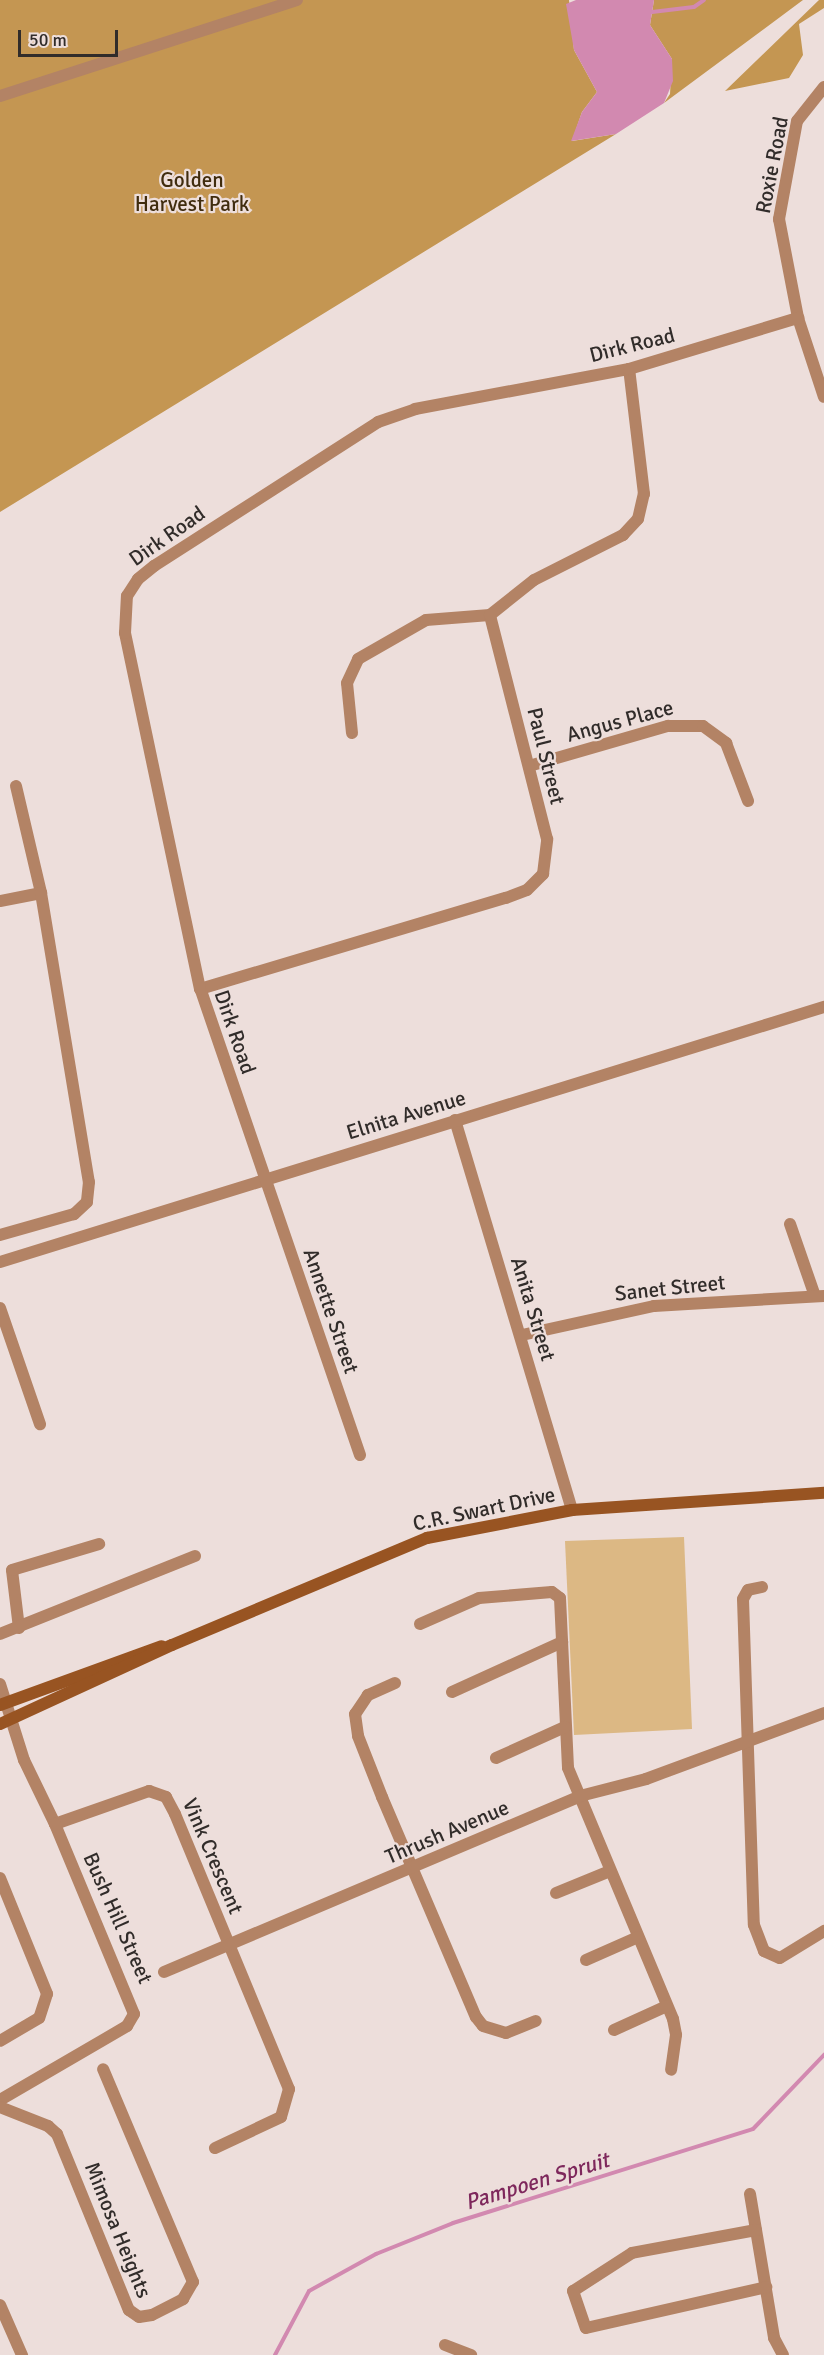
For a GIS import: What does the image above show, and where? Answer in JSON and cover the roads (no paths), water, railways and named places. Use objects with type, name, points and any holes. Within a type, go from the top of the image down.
[{"type":"street","points":[[0,96],[297,0]]},
{"type":"street","name":"Roxie Road","points":[[824,87],[797,121],[779,219],[798,318],[824,397]]},
{"type":"street","name":"Dirk Road","points":[[266,1180],[200,989],[125,633],[131,588],[154,566],[378,422],[415,409],[629,369],[798,318]]},
{"type":"street","points":[[352,733],[347,683],[358,659],[426,620],[490,615],[534,580],[623,536],[638,519],[644,494],[629,369]]},
{"type":"street","name":"Paul Street","points":[[200,989],[527,890],[543,874],[548,859],[529,766],[490,615]]},
{"type":"street","name":"Angus Place","points":[[529,766],[668,726],[703,726],[726,743],[748,801]]},
{"type":"street","points":[[0,1235],[74,1214],[88,1196],[41,893],[16,786]]},
{"type":"street","points":[[0,901],[41,893]]},
{"type":"street","name":"Elnita Avenue","points":[[0,1262],[824,1007]]},
{"type":"street","name":"Anita Street","points":[[455,1120],[522,1335],[572,1510]]},
{"type":"street","name":"Annette Street","points":[[266,1180],[360,1455]]},
{"type":"street","points":[[790,1224],[820,1296]]},
{"type":"street","name":"Sanet Street","points":[[522,1335],[645,1307],[820,1296]]},
{"type":"street","points":[[0,1308],[40,1424]]},
{"type":"street","name":"C.R. Swart Drive","points":[[6,1722],[172,1645],[427,1538],[572,1510],[824,1493]]},
{"type":"street","points":[[19,1628],[12,1570],[99,1544]]},
{"type":"street","points":[[0,1634],[195,1556]]},
{"type":"street","points":[[762,1587],[748,1590],[743,1599],[750,1742],[754,1925],[760,1944],[772,1956],[786,1957],[824,1931]]},
{"type":"street","points":[[420,1624],[471,1599],[552,1592],[562,1605],[568,1768],[667,2006],[676,2035],[671,2070]]},
{"type":"street","points":[[452,1692],[562,1642]]},
{"type":"street","name":"C.R. Swart Drive","points":[[3,1704],[94,1667],[172,1645]]},
{"type":"street","points":[[395,1683],[359,1703],[354,1723],[412,1868],[483,2026],[506,2033],[536,2021]]},
{"type":"street","points":[[0,1684],[6,1722],[55,1824]]},
{"type":"street","name":"Thrush Avenue","points":[[164,1972],[579,1796],[750,1742],[824,1713]]},
{"type":"street","points":[[496,1758],[565,1727]]},
{"type":"street","name":"Vink Crescent","points":[[55,1824],[136,1793],[157,1792],[166,1797],[230,1945]]},
{"type":"street","name":"Bush Hill Street","points":[[0,2100],[127,2026],[134,2014],[55,1824]]},
{"type":"street","points":[[556,1893],[610,1871]]},
{"type":"street","points":[[0,1878],[47,1999],[39,2018],[0,2041]]},
{"type":"street","points":[[586,1960],[638,1937]]},
{"type":"street","points":[[215,2148],[281,2117],[290,2097],[288,2082],[230,1945]]},
{"type":"street","points":[[614,2030],[667,2006]]},
{"type":"street","name":"Mimosa Heights","points":[[0,2108],[48,2126],[57,2134],[129,2310],[140,2317],[152,2315],[183,2299],[193,2282],[104,2068]]},
{"type":"street","points":[[750,2194],[774,2338],[783,2355]]},
{"type":"street","points":[[756,2230],[632,2253],[573,2291],[586,2328],[766,2288]]},
{"type":"street","points":[[0,2305],[22,2355]]},
{"type":"street","points":[[445,2345],[471,2355]]},
{"type":"waterway","points":[[652,12],[694,7],[704,0]]},
{"type":"waterway","name":"Pampoen Spruit","points":[[275,2355],[309,2291],[376,2254],[453,2223],[753,2129],[824,2055]]},
{"type":"park label","name":"Golden Harvest Park","points":[[192,192]]}]
